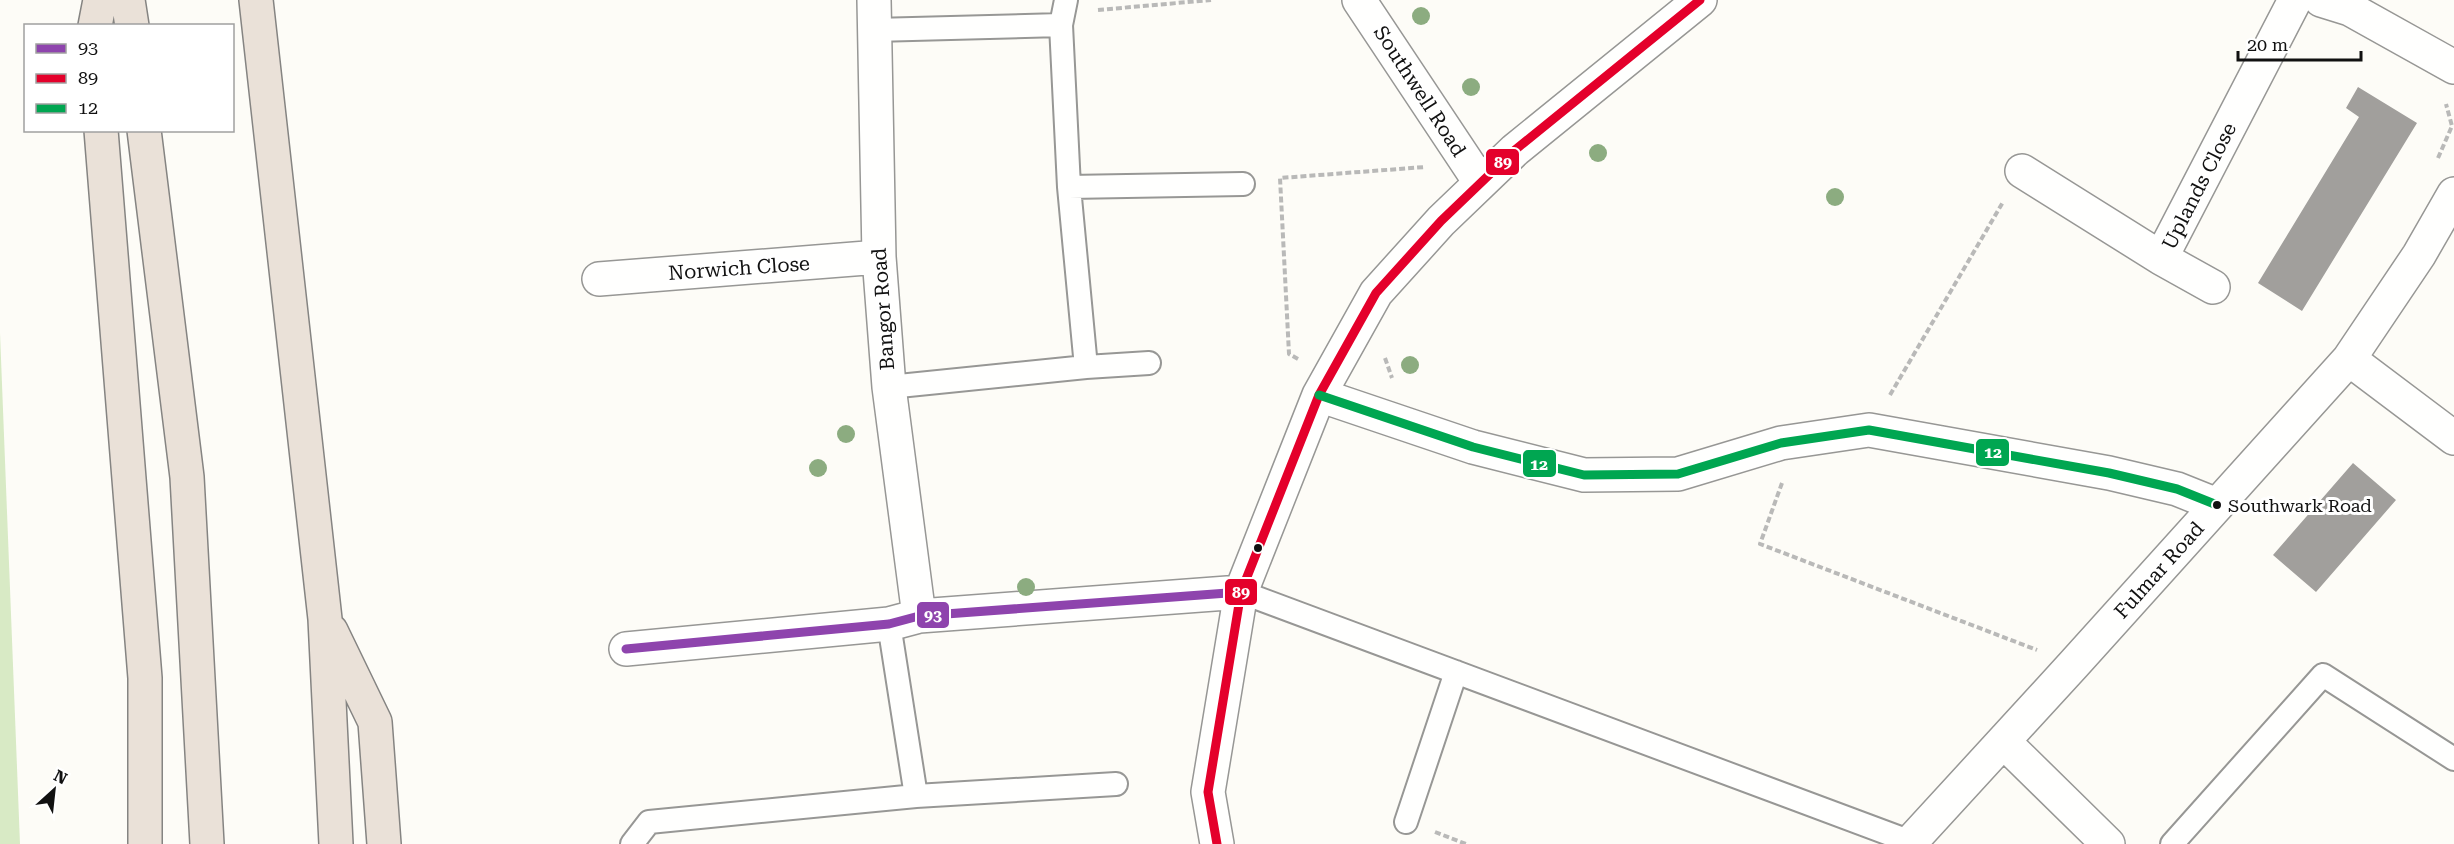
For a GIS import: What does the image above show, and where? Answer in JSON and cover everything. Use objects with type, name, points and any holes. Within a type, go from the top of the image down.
[{"type":"highway","points":[[95,24],[100,0]]},
{"type":"highway","points":[[128,0],[132,24]]},
{"type":"highway","points":[[256,0],[325,619],[336,844]]},
{"type":"highway","points":[[101,132],[145,678],[145,844]]},
{"type":"highway","points":[[144,132],[187,477],[207,844]]},
{"type":"highway","points":[[325,619],[375,722],[384,844]]},
{"type":"street","points":[[1217,844],[1208,792],[1241,592],[1325,385],[1376,293],[1441,221],[1474,173],[1530,137],[1700,0]]},
{"type":"street","name":"Uplands Close","points":[[2022,171],[2161,258],[2295,0]]},
{"type":"street","points":[[2321,0],[2350,9],[2454,67]]},
{"type":"street","name":"Southwell Road","points":[[1373,6],[1474,173]]},
{"type":"street","name":"Bangor Road","points":[[874,15],[879,257],[904,620]]},
{"type":"street","name":"Fulmar Road","points":[[1910,843],[2349,358],[2419,255],[2454,194]]},
{"type":"street","name":"Norwich Close","points":[[599,279],[879,257]]},
{"type":"street","points":[[2161,258],[2213,287]]},
{"type":"street","points":[[2349,358],[2454,438]]},
{"type":"street","points":[[1325,385],[1473,447],[1584,475],[1678,474],[1781,443],[1869,430],[2109,473],[2177,489],[2217,505]]},
{"type":"street","points":[[626,649],[904,620],[1241,592]]},
{"type":"street","points":[[2004,741],[2108,844]]},
{"type":"lane","points":[[874,15],[1063,13],[1069,187],[1086,367]]},
{"type":"lane","points":[[1069,187],[1243,184]]},
{"type":"lane","points":[[889,387],[1086,367],[1149,363]]},
{"type":"lane","points":[[1241,592],[1910,843]]},
{"type":"lane","points":[[904,620],[916,796]]},
{"type":"lane","points":[[1406,822],[1456,672]]},
{"type":"lane","points":[[2172,844],[2324,675],[2454,759]]},
{"type":"lane","points":[[632,844],[649,822],[916,796],[1116,784]]},
{"type":"path","points":[[1063,13],[1210,0]]},
{"type":"path","points":[[2437,161],[2452,126],[2442,98]]},
{"type":"path","points":[[1869,430],[2022,171]]},
{"type":"path","points":[[1325,385],[1289,354],[1280,178],[1474,173]]},
{"type":"path","points":[[1383,352],[1391,377],[1398,383]]},
{"type":"path","points":[[1781,443],[1782,485],[1760,544],[2074,664]]},
{"type":"green space","points":[[0,333],[20,844],[0,844]]},
{"type":"building","points":[[2358,87],[2417,123],[2302,311],[2258,283],[2359,117],[2346,108]]},
{"type":"building","points":[[2353,463],[2396,500],[2316,592],[2273,555]]},
{"type":"transit line","name":"89","points":[[1217,844],[1208,792],[1241,592],[1319,395],[1376,293],[1441,221],[1515,150],[1700,0]]},
{"type":"transit line","name":"12","points":[[1319,395],[1473,447],[1584,475],[1678,474],[1781,443],[1869,430],[2109,473],[2177,489],[2217,505]]},
{"type":"transit line","name":"93","points":[[626,649],[889,624],[919,616],[1241,592]]},
{"type":"place","name":"Southwark Road","points":[[2217,505]]}]
